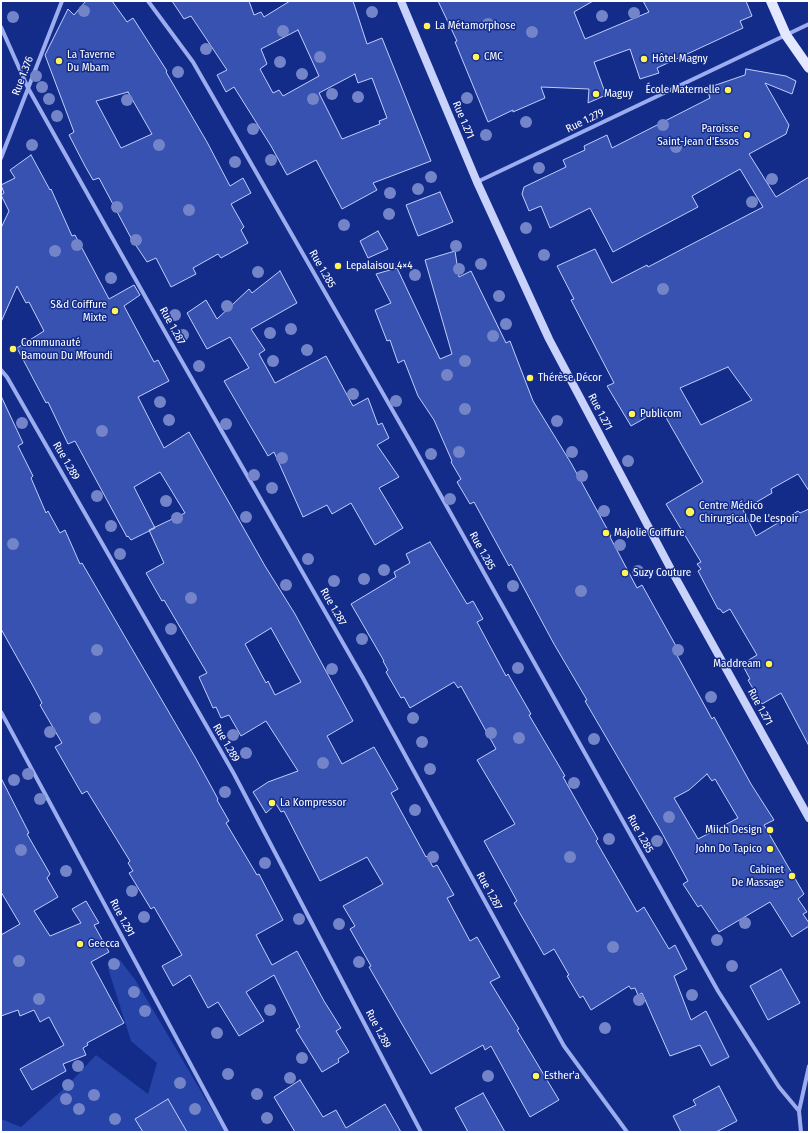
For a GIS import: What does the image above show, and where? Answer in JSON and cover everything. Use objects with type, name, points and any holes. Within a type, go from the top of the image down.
[{"type":"main road","points":[[771,1],[786,35],[809,68]]},
{"type":"street","name":"Rue 1.376","points":[[1,158],[62,1]]},
{"type":"street","name":"Rue 1.285","points":[[148,1],[193,62],[413,446],[718,991],[779,1087],[799,1111]]},
{"type":"street","name":"Rue 1.271","points":[[402,1],[477,182],[549,339],[674,575],[809,818]]},
{"type":"street","name":"Rue 1.279","points":[[477,182],[809,24]]},
{"type":"street","name":"Rue 1.287","points":[[1,27],[28,88],[173,346],[363,678],[564,1046],[627,1132]]},
{"type":"street","name":"Rue 1.289","points":[[1,370],[7,377],[234,774],[422,1132]]},
{"type":"street","name":"Rue 1.291","points":[[1,712],[227,1132]]},
{"type":"street","points":[[801,1132],[799,1111],[809,1066]]},
{"type":"shaded area","points":[[120,960],[136,981],[225,1132],[1,1132],[1,1119],[21,1127],[68,1085],[96,1055],[148,1094],[157,1063],[131,1041],[108,968]]},
{"type":"building","points":[[86,1],[112,1],[127,22],[133,18],[167,71],[166,72],[207,142],[230,186],[243,178],[251,193],[231,204],[244,227],[241,230],[248,243],[221,258],[218,254],[193,268],[196,274],[171,287],[156,258],[147,262],[131,238],[99,178],[93,180],[69,135],[74,132],[45,55],[68,9],[74,15]],"holes":[[[128,92],[152,134],[121,148],[96,101]]]},
{"type":"building","points":[[172,1],[249,1],[254,15],[261,12],[264,17],[290,1],[353,1],[367,44],[382,38],[431,161],[373,183],[377,190],[342,209],[316,160],[287,175],[271,146],[234,87],[226,92],[217,75],[227,70],[191,16],[184,19]],"holes":[[[298,30],[319,76],[283,96],[279,90],[273,93],[260,69],[267,64],[261,49]],[[355,74],[358,83],[372,78],[387,118],[379,121],[380,124],[342,139],[319,93]]]},
{"type":"building","points":[[438,1],[593,1],[574,12],[585,39],[649,12],[643,1],[746,1],[752,16],[740,21],[743,28],[657,68],[659,73],[640,79],[630,49],[594,62],[606,95],[588,103],[589,89],[541,87],[545,98],[513,112],[513,110],[488,122],[455,42],[457,41]]},
{"type":"building","points":[[746,69],[786,76],[796,81],[792,94],[765,83],[789,125],[786,134],[749,154],[776,197],[809,177],[809,491],[798,474],[771,489],[772,493],[743,510],[756,536],[798,511],[800,513],[809,509],[809,746],[781,693],[762,704],[748,680],[750,679],[742,664],[757,655],[730,609],[723,613],[720,609],[718,609],[698,571],[701,569],[697,564],[701,562],[666,504],[703,482],[661,409],[631,426],[607,386],[614,383],[571,300],[574,299],[557,266],[595,249],[612,283],[647,265],[648,267],[763,207],[740,169],[692,196],[698,207],[613,252],[590,208],[550,228],[541,206],[529,211],[522,194],[524,187],[566,167],[563,160],[585,150],[584,146],[607,135],[612,148],[710,98],[707,88],[745,75]],"holes":[[[728,367],[752,400],[701,425],[680,388]]]},
{"type":"building","points":[[31,155],[50,190],[51,189],[72,236],[75,235],[109,299],[134,285],[140,295],[124,306],[154,362],[158,360],[169,381],[138,397],[164,448],[189,432],[265,566],[295,614],[353,721],[327,736],[342,764],[374,747],[398,789],[391,793],[426,857],[427,856],[433,867],[437,865],[454,895],[447,898],[470,941],[477,937],[500,977],[490,982],[519,1029],[517,1030],[559,1100],[530,1117],[491,1046],[485,1050],[483,1045],[431,1074],[369,967],[371,966],[350,929],[355,926],[343,906],[383,884],[367,857],[320,881],[284,811],[281,812],[276,804],[266,813],[253,792],[268,782],[298,771],[266,721],[241,736],[229,715],[221,718],[216,707],[213,708],[199,677],[207,673],[164,600],[162,601],[146,573],[164,563],[149,531],[131,540],[128,536],[127,537],[75,441],[68,444],[48,402],[46,403],[17,348],[44,331],[29,302],[26,303],[17,286],[1,322],[1,228],[9,211],[1,195],[4,193],[1,185],[15,178],[10,170]],"holes":[[[160,472],[185,513],[155,527],[134,487]],[[271,628],[301,682],[275,695],[268,681],[266,683],[245,644]]]},
{"type":"building","points":[[440,192],[453,222],[418,236],[406,205]]},
{"type":"building","points":[[378,231],[388,249],[368,258],[360,241]]},
{"type":"building","points":[[455,251],[459,277],[471,271],[506,343],[510,341],[533,401],[571,463],[611,536],[610,537],[637,588],[642,585],[676,646],[673,648],[712,719],[714,717],[751,784],[774,820],[764,825],[804,894],[798,899],[807,912],[803,914],[809,923],[809,926],[792,937],[770,902],[719,932],[701,905],[698,907],[683,884],[688,881],[662,833],[585,701],[587,700],[554,644],[511,564],[509,566],[474,502],[470,504],[457,482],[461,479],[451,462],[452,461],[434,420],[418,396],[404,360],[398,363],[390,340],[387,341],[375,310],[391,303],[376,274],[397,268],[440,359],[452,354],[425,260]],"holes":[[[707,774],[712,781],[715,779],[738,818],[698,839],[674,798],[689,790]]]},
{"type":"building","points":[[280,271],[297,303],[251,329],[265,350],[259,354],[275,383],[326,356],[353,406],[368,398],[378,425],[382,423],[389,438],[377,445],[399,477],[379,488],[403,528],[375,545],[351,503],[332,514],[327,505],[303,517],[274,452],[268,456],[224,381],[249,368],[230,337],[207,349],[187,313],[206,300],[217,319],[249,289],[252,293]]},
{"type":"building","points":[[1,396],[23,443],[18,446],[33,476],[31,478],[46,513],[48,511],[60,533],[65,530],[80,564],[82,563],[195,757],[229,821],[226,823],[257,875],[259,874],[283,920],[256,935],[272,965],[297,951],[324,1001],[341,1028],[336,1031],[349,1052],[338,1059],[339,1062],[322,1072],[296,1030],[300,1027],[274,975],[246,992],[264,1021],[239,1036],[218,1002],[208,1008],[190,975],[173,986],[162,966],[182,955],[154,907],[151,909],[129,873],[133,871],[128,863],[130,861],[87,791],[82,794],[55,747],[62,743],[40,705],[42,703],[1,629]]},
{"type":"building","points":[[430,542],[467,604],[473,601],[483,619],[477,622],[506,676],[508,674],[531,714],[529,715],[565,776],[563,777],[598,839],[596,841],[637,912],[644,907],[669,949],[675,945],[687,969],[674,976],[691,1020],[706,1011],[729,1057],[711,1066],[700,1045],[670,1056],[642,993],[638,995],[635,988],[631,989],[629,986],[591,1010],[583,996],[580,998],[554,949],[544,955],[514,903],[517,901],[484,841],[515,824],[477,760],[496,749],[461,686],[458,688],[454,682],[410,708],[404,697],[401,698],[386,672],[388,670],[384,661],[351,604],[396,577],[394,572],[410,563],[406,554]]},
{"type":"building","points":[[1,778],[29,833],[27,834],[50,874],[47,878],[58,897],[34,911],[50,936],[81,923],[72,909],[86,901],[99,923],[94,925],[109,952],[91,962],[124,1023],[87,1043],[88,1045],[83,1048],[86,1055],[63,1064],[66,1071],[32,1090],[20,1069],[64,1045],[49,1017],[40,1022],[34,1010],[20,1016],[18,1010],[1,1016],[1,935],[20,924],[1,892]]},
{"type":"building","points":[[781,969],[800,1003],[768,1020],[750,986]]},
{"type":"building","points":[[300,1080],[323,1117],[336,1110],[346,1128],[385,1104],[401,1132],[295,1132],[274,1097]]},
{"type":"building","points":[[719,1086],[737,1121],[716,1132],[681,1132],[673,1116],[696,1105],[693,1100]]},
{"type":"building","points":[[483,1093],[505,1132],[468,1132],[455,1108]]},
{"type":"building","points":[[168,1099],[187,1132],[143,1132],[135,1119]]},
{"type":"place","name":"La Métamorphose","points":[[427,26]]},
{"type":"place","name":"CMC","points":[[476,57]]},
{"type":"place","name":"Hôtel Magny","points":[[644,59]]},
{"type":"place","name":"La Taverne Du Mbam","points":[[59,61]]},
{"type":"place","name":"École Maternelle","points":[[728,90]]},
{"type":"place","name":"Maguy","points":[[596,94]]},
{"type":"place","name":"Paroisse Saint-Jean d'Essos","points":[[747,135]]},
{"type":"place","name":"Lepalaisou 4×4","points":[[338,266]]},
{"type":"place","name":"S&d Coiffure Mixte","points":[[115,311]]},
{"type":"place","name":"Communauté Bamoun Du Mfoundi","points":[[13,349]]},
{"type":"place","name":"Thérèse Décor","points":[[530,378]]},
{"type":"place","name":"Publicom","points":[[632,414]]},
{"type":"place","name":"Centre Médico Chirurgical De L'espoir","points":[[690,512]]},
{"type":"place","name":"Majolie Coiffure","points":[[606,533]]},
{"type":"place","name":"Suzy Couture","points":[[625,573]]},
{"type":"place","name":"Maddream","points":[[769,664]]},
{"type":"place","name":"La Kompressor","points":[[272,803]]},
{"type":"place","name":"Miich Design","points":[[770,830]]},
{"type":"place","name":"John Do Tapico","points":[[770,849]]},
{"type":"place","name":"Cabinet De Massage","points":[[792,876]]},
{"type":"place","name":"Geecca","points":[[80,944]]},
{"type":"place","name":"Esther'a","points":[[536,1076]]}]
